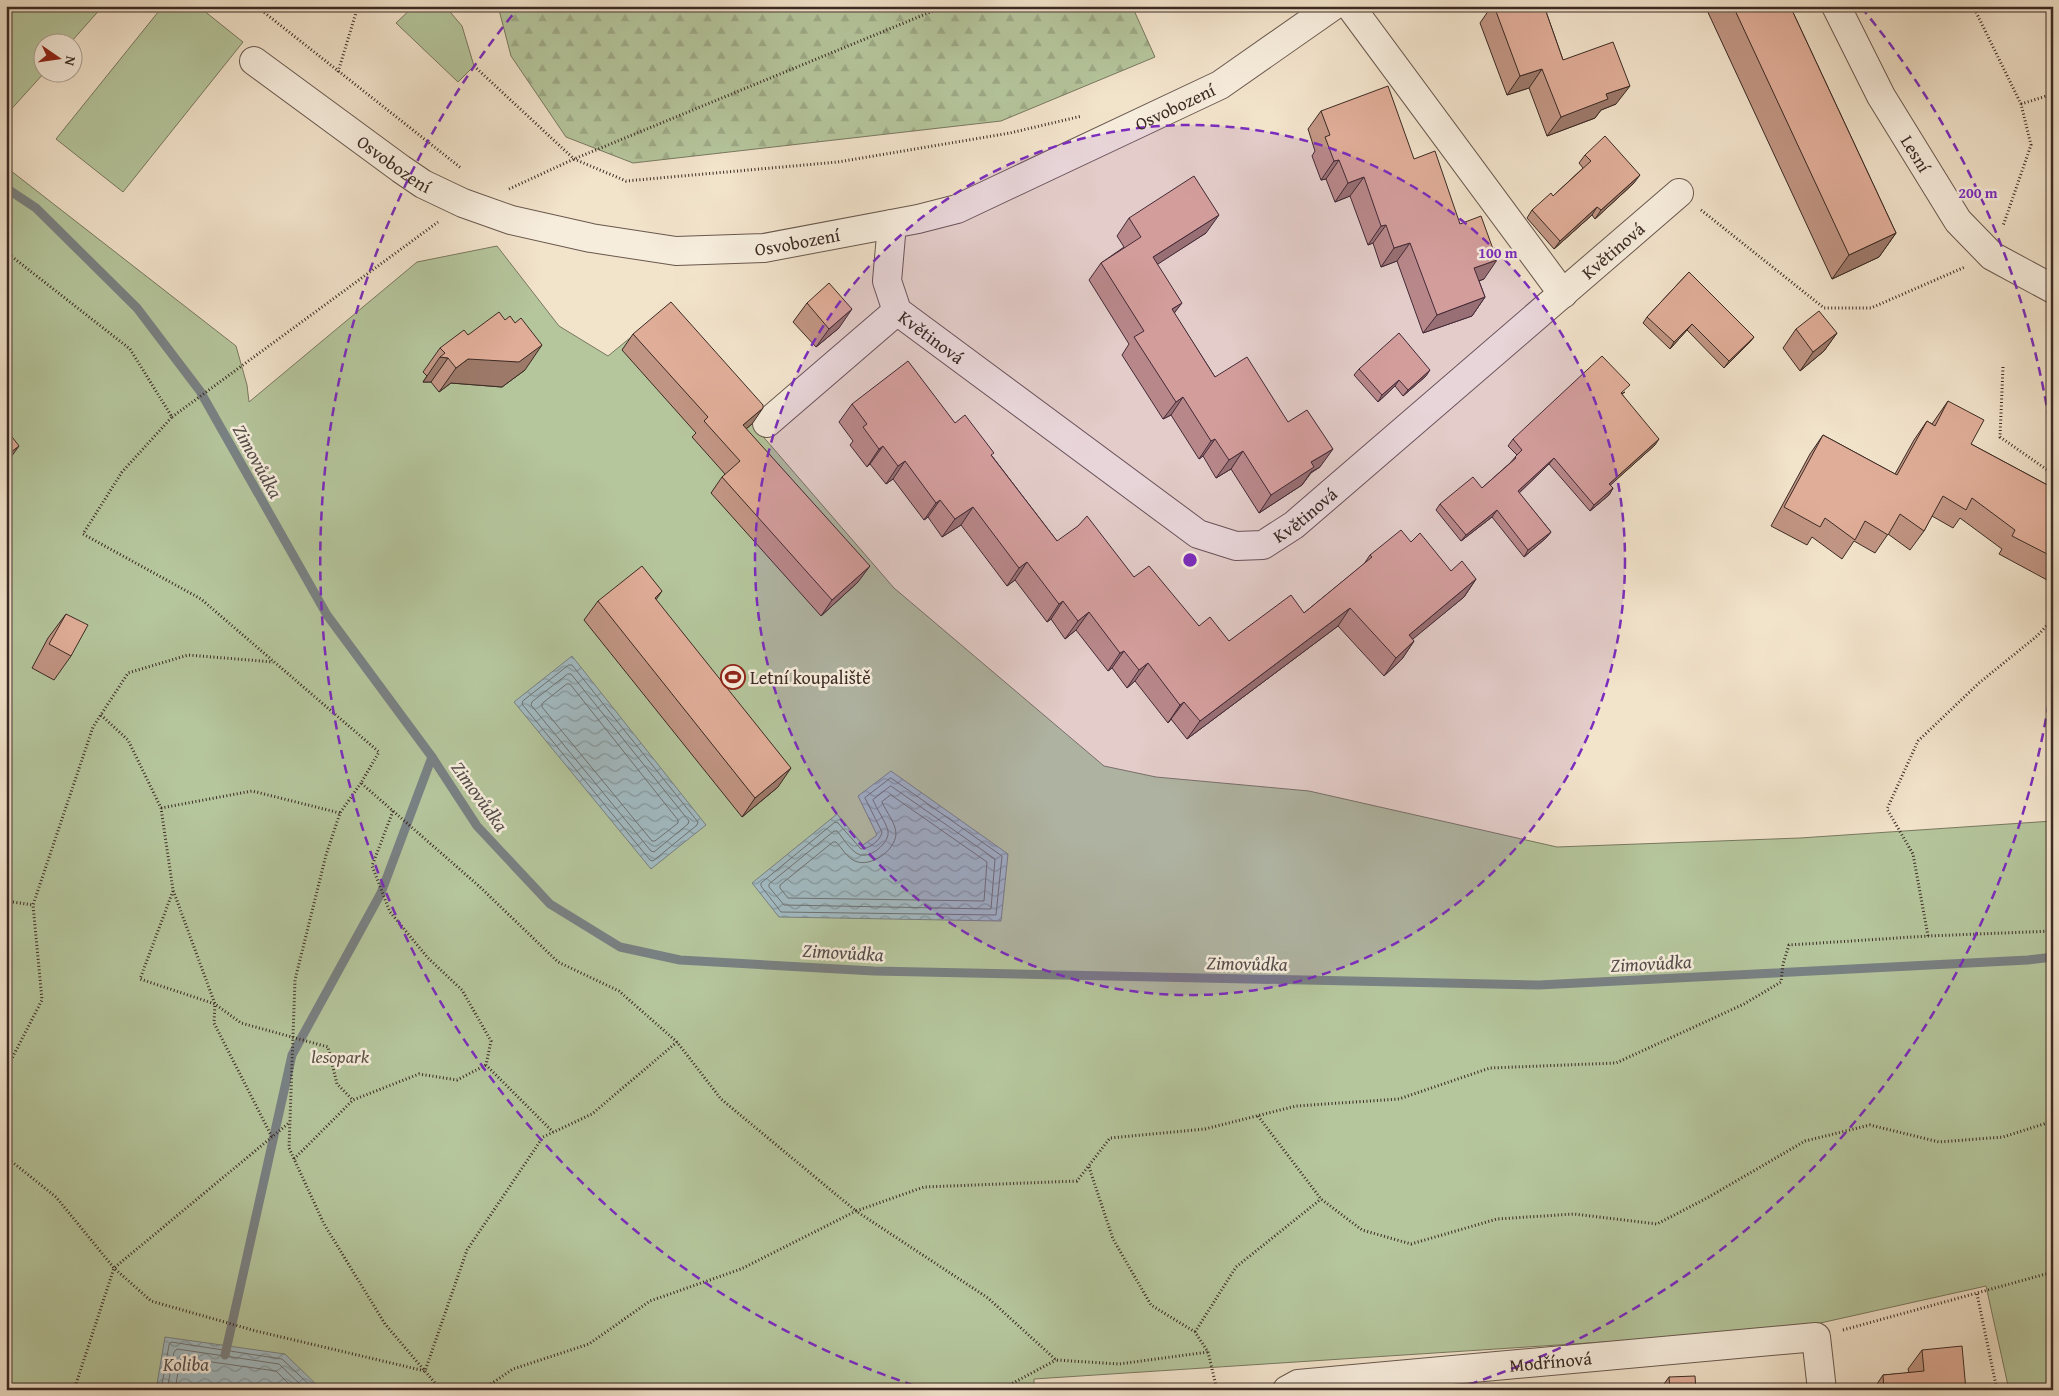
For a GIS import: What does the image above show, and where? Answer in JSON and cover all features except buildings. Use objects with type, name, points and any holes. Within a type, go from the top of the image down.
[{"type":"street","name":"Osvobození","points":[[254,62],[416,179],[463,203],[511,220],[591,238],[676,251],[764,248],[957,210],[1220,85],[1333,6]]},
{"type":"street","points":[[1350,6],[1563,294]]},
{"type":"street","name":"Lesní","points":[[1836,6],[1881,96],[1958,221],[1992,256],[2053,289]]},
{"type":"street","name":"Květinová","points":[[892,224],[887,282],[897,311],[1198,534],[1236,546],[1245,546],[1263,545],[1294,525],[1679,193]]},
{"type":"street","points":[[767,422],[897,311]]},
{"type":"street","points":[[1816,1337],[1822,1390]]},
{"type":"street","name":"Modřínová","points":[[1286,1390],[1298,1384],[1816,1337]]},
{"type":"path","points":[[256,6],[464,171]]},
{"type":"path","points":[[338,72],[358,6]]},
{"type":"path","points":[[511,220],[495,195],[574,160],[946,6]]},
{"type":"path","points":[[1679,193],[1824,308],[1871,308],[1992,256],[2031,145],[2021,104],[1973,6]]},
{"type":"path","points":[[474,66],[574,160],[626,181],[838,162],[1010,133],[1086,115]]},
{"type":"path","points":[[2021,104],[2053,94]]},
{"type":"path","points":[[441,1390],[385,1324],[324,1224],[289,1148],[295,980],[326,855],[340,813],[361,783],[379,752],[201,599],[83,534],[122,472],[172,417],[463,203]]},
{"type":"path","points":[[6,252],[130,349],[172,417]]},
{"type":"path","points":[[2003,367],[2000,437],[2053,474]]},
{"type":"path","points":[[1928,936],[1913,854],[1887,809],[1918,741],[1979,683],[2037,636],[2053,619]]},
{"type":"path","points":[[6,1070],[42,1000],[33,905],[93,727],[128,673],[188,656],[275,662]]},
{"type":"path","points":[[101,715],[128,740],[161,808],[173,890],[215,1004],[214,1023],[272,1137]]},
{"type":"path","points":[[361,783],[480,888],[558,962],[620,991],[677,1042],[721,1099],[856,1211],[988,1298],[1056,1360]]},
{"type":"path","points":[[161,808],[252,791],[340,813]]},
{"type":"path","points":[[392,811],[372,866],[390,912],[428,958],[462,990],[491,1041],[486,1065]]},
{"type":"path","points":[[173,890],[140,979],[215,1004],[241,1023],[328,1047],[337,1084],[352,1100]]},
{"type":"path","points":[[6,901],[33,905]]},
{"type":"path","points":[[482,1390],[513,1369],[589,1344],[650,1301],[741,1269],[856,1211],[924,1188],[1077,1181],[1110,1138],[1205,1129],[1296,1106],[1399,1099],[1490,1068],[1616,1063],[1744,1004],[1781,982],[1783,964],[1789,945],[1928,936],[2053,931]]},
{"type":"path","points":[[426,1371],[468,1250],[543,1137],[592,1114],[677,1042]]},
{"type":"path","points":[[294,1159],[352,1100],[418,1074],[457,1080],[486,1065]]},
{"type":"path","points":[[486,1065],[553,1132]]},
{"type":"path","points":[[1258,1116],[1321,1199],[1362,1230],[1411,1244],[1497,1219],[1574,1214],[1657,1224],[1707,1198],[1805,1141],[1870,1125],[1939,1142],[2003,1137],[2053,1121]]},
{"type":"path","points":[[74,1390],[114,1268],[290,1122]]},
{"type":"path","points":[[6,1157],[56,1198],[114,1268],[151,1301],[256,1331],[426,1371]]},
{"type":"path","points":[[1089,1166],[1113,1239],[1151,1305],[1195,1332],[1208,1352],[1217,1390]]},
{"type":"path","points":[[1195,1332],[1236,1267],[1321,1199]]},
{"type":"path","points":[[1816,1337],[2053,1272]]},
{"type":"path","points":[[1978,1294],[1997,1390]]},
{"type":"path","points":[[1000,1390],[1056,1360],[1118,1364],[1208,1352]]},
{"type":"green space","points":[[6,6],[103,6],[80,32],[32,32],[32,82],[36,82],[6,115]]},
{"type":"green space","points":[[163,6],[198,6],[243,42],[123,192],[56,139]]},
{"type":"green space","points":[[414,6],[445,6],[462,26],[474,66],[458,82],[396,23]]},
{"type":"green space","points":[[498,6],[1132,6],[1155,57],[1001,121],[633,163],[566,137],[511,56]]},
{"type":"green space","name":"lesopark","points":[[6,167],[236,346],[247,385],[249,402],[417,262],[497,246],[559,326],[608,356],[658,315],[894,588],[1104,766],[1156,777],[1309,791],[1557,847],[1800,838],[2053,821],[2053,1390],[2009,1390],[1986,1286],[1789,1330],[1034,1379],[1034,1390],[6,1390]]},
{"type":"water","points":[[572,656],[706,825],[651,869],[514,702]]},
{"type":"water","points":[[891,771],[1008,854],[1001,921],[779,917],[752,883],[837,814],[863,845],[877,835],[858,796]]},
{"type":"water","name":"Koliba","points":[[165,1337],[285,1354],[322,1390],[156,1390]]},
{"type":"waterway","name":"Zimovůdka","points":[[6,188],[36,208],[137,308],[200,391],[327,615],[432,757],[477,826],[550,904],[620,947],[680,960],[874,971],[1539,985],[2028,960],[2053,957]]},
{"type":"waterway","points":[[225,1355],[292,1055],[381,893],[432,757]]},
{"type":"place","name":"Letní koupaliště","points":[[733,677]]}]
